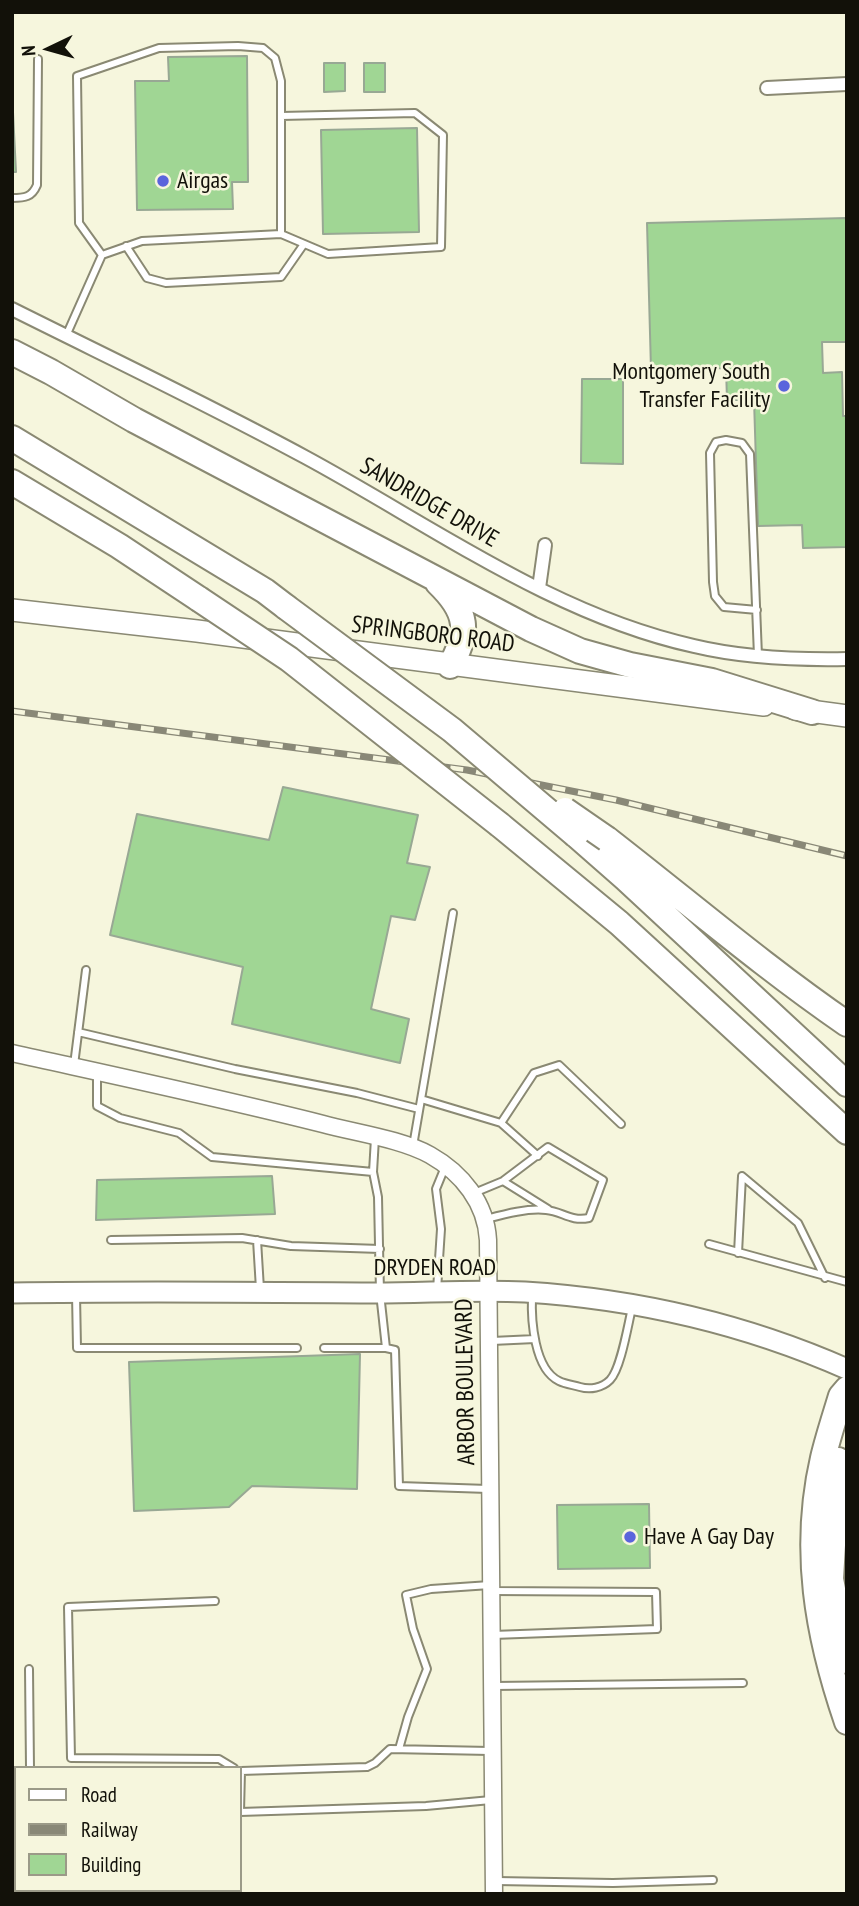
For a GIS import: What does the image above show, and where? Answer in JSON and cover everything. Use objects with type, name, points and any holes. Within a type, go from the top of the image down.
[{"type":"highway","points":[[12,352],[134,420],[531,629],[580,651],[630,665],[712,681],[812,712]]},
{"type":"highway","points":[[12,438],[253,584],[286,607],[452,730],[607,839],[790,984],[847,1024]]},
{"type":"highway","points":[[12,482],[119,546],[289,659],[500,825],[619,923],[847,1132]]},
{"type":"highway","points":[[424,572],[450,595],[462,617],[464,631],[461,646],[450,666]]},
{"type":"highway","points":[[452,730],[635,887],[847,1084]]},
{"type":"highway","points":[[847,1389],[841,1396],[823,1458],[816,1503],[813,1552],[815,1602],[822,1642],[847,1722]]},
{"type":"highway","points":[[847,1429],[836,1466],[831,1579],[847,1661]]},
{"type":"highway","points":[[832,1540],[847,1500]]},
{"type":"main road","name":"SPRINGBORO ROAD","points":[[12,610],[197,631],[847,716]]},
{"type":"main road","name":"DRYDEN ROAD","points":[[12,1293],[532,1293],[673,1312],[791,1345],[847,1369]]},
{"type":"street","points":[[768,88],[847,84]]},
{"type":"street","name":"SANDRIDGE DRIVE","points":[[12,309],[305,457],[539,588],[607,619],[694,646],[758,656],[847,659]]},
{"type":"street","points":[[539,588],[545,545]]},
{"type":"street","name":"ARBOR BOULEVARD","points":[[12,1053],[412,1148],[429,1154],[445,1165],[472,1194],[485,1220],[488,1240],[494,1887]]},
{"type":"lane","points":[[102,255],[79,223],[77,76],[159,48],[263,48],[275,58],[281,81],[281,234]]},
{"type":"lane","points":[[12,198],[26,197],[33,193],[37,185],[38,59]]},
{"type":"lane","points":[[66,336],[102,255],[142,240],[281,234],[328,254],[442,247],[443,135],[415,113],[281,116]]},
{"type":"lane","points":[[126,246],[147,278],[166,283],[281,277],[304,244]]},
{"type":"lane","points":[[757,610],[724,607],[715,596],[710,453],[716,442],[726,440],[742,443],[750,454],[757,610],[758,656]]},
{"type":"lane","points":[[412,1148],[453,913]]},
{"type":"lane","points":[[74,1067],[86,970]]},
{"type":"lane","points":[[78,1032],[419,1109]]},
{"type":"lane","points":[[500,1123],[534,1073],[559,1065],[621,1124]]},
{"type":"lane","points":[[97,1072],[97,1106],[120,1118],[179,1133],[212,1157],[373,1172]]},
{"type":"lane","points":[[421,1099],[500,1123],[538,1156]]},
{"type":"lane","points":[[375,1138],[373,1172],[378,1196],[380,1293],[386,1348]]},
{"type":"lane","points":[[472,1194],[503,1181],[548,1147],[603,1180],[589,1218],[568,1218],[503,1181]]},
{"type":"lane","points":[[437,1293],[441,1229],[436,1189],[445,1165]]},
{"type":"lane","points":[[738,1252],[742,1176],[799,1223],[825,1278]]},
{"type":"lane","points":[[485,1220],[507,1214],[548,1209]]},
{"type":"lane","points":[[111,1240],[257,1240],[291,1246],[380,1249]]},
{"type":"lane","points":[[257,1240],[260,1291]]},
{"type":"lane","points":[[709,1244],[847,1282]]},
{"type":"lane","points":[[76,1292],[77,1348],[297,1348]]},
{"type":"lane","points":[[532,1293],[531,1316],[535,1339],[546,1370],[557,1380],[587,1389],[600,1387],[612,1378],[625,1342],[632,1306]]},
{"type":"lane","points":[[488,1341],[535,1339]]},
{"type":"lane","points":[[324,1348],[395,1350],[399,1486],[490,1489]]},
{"type":"lane","points":[[399,1749],[427,1669],[413,1629],[406,1595],[431,1589],[491,1588],[656,1592],[657,1629],[491,1635]]},
{"type":"lane","points":[[215,1601],[68,1607],[71,1758],[219,1759],[231,1766]]},
{"type":"lane","points":[[29,1669],[30,1766]]},
{"type":"lane","points":[[492,1686],[743,1683]]},
{"type":"lane","points":[[242,1771],[367,1767],[390,1749],[492,1751]]},
{"type":"lane","points":[[242,1812],[426,1806],[493,1800]]},
{"type":"lane","points":[[494,1887],[713,1880]]},
{"type":"building","points":[[247,56],[248,182],[232,182],[233,209],[137,210],[135,81],[169,81],[168,57]]},
{"type":"building","points":[[324,63],[345,63],[345,91],[324,92]]},
{"type":"building","points":[[364,63],[385,63],[385,92],[364,92]]},
{"type":"building","points":[[12,92],[16,172],[12,172]]},
{"type":"building","points":[[417,128],[419,232],[323,234],[321,130]]},
{"type":"building","name":"Montgomery South Transfer Facility","points":[[847,218],[847,342],[822,342],[823,373],[842,372],[843,416],[847,416],[847,547],[803,548],[802,525],[758,526],[754,400],[727,400],[726,368],[651,370],[647,223]]},
{"type":"building","points":[[582,379],[623,379],[623,464],[581,463]]},
{"type":"building","points":[[283,787],[418,815],[407,863],[430,867],[415,920],[391,916],[371,1009],[409,1019],[400,1063],[232,1024],[243,967],[110,935],[137,814],[269,840]]},
{"type":"building","points":[[272,1176],[275,1214],[96,1220],[97,1180]]},
{"type":"building","points":[[360,1354],[357,1489],[252,1486],[229,1507],[134,1511],[129,1362]]},
{"type":"building","points":[[649,1504],[650,1568],[558,1569],[557,1505]]},
{"type":"railway","points":[[12,711],[467,770],[616,800],[847,856]]},
{"type":"place","name":"Airgas","points":[[163,181]]},
{"type":"place","name":"Montgomery South Transfer Facility","points":[[784,386]]},
{"type":"place","name":"Have A Gay Day","points":[[630,1537]]}]
